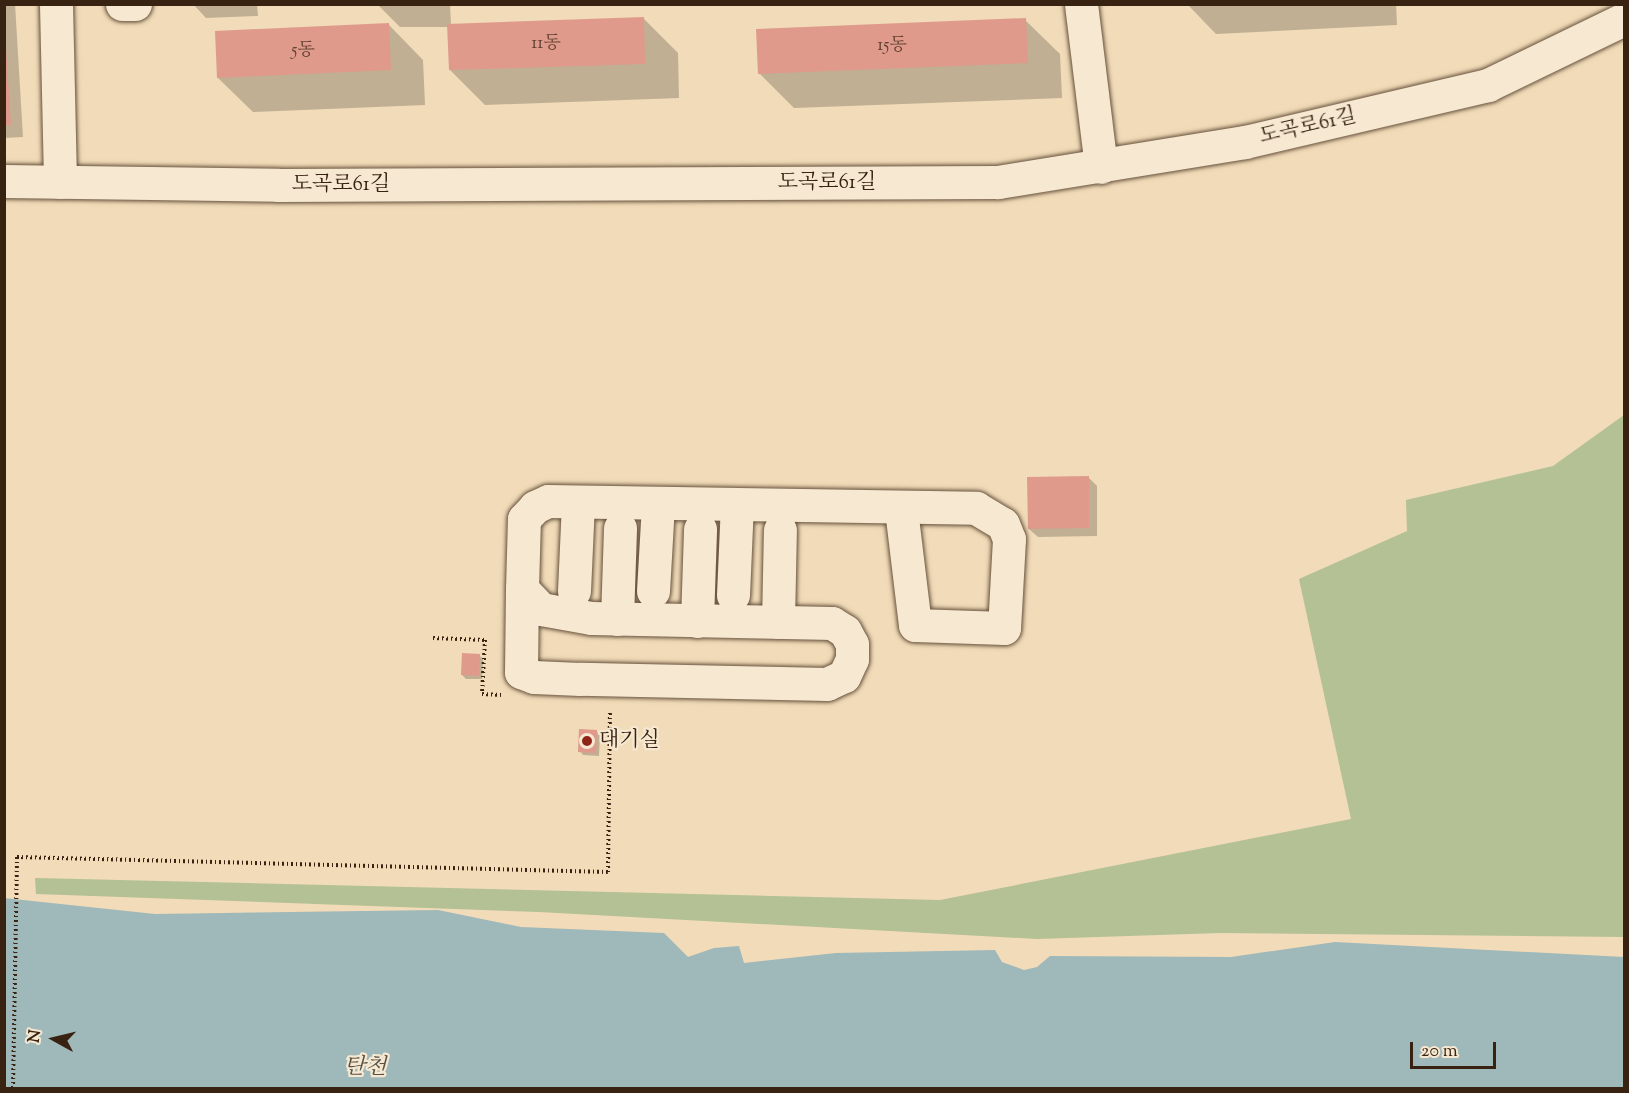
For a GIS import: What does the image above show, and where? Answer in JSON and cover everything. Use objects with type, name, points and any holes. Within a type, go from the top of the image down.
[{"type":"street","points":[[56,4],[60,182]]},
{"type":"street","points":[[122,4],[135,4]]},
{"type":"street","points":[[1081,4],[1101,167]]},
{"type":"street","name":"도곡로61길","points":[[4,181],[302,185],[998,182],[1245,142],[1488,85],[1624,19]]},
{"type":"street","points":[[522,590],[541,609],[617,619],[832,623],[845,631],[852,644],[852,659],[844,676],[827,684],[534,677],[521,672],[522,590],[524,519],[535,507],[548,501],[901,509],[976,508],[1003,524],[1009,539],[1004,628],[915,625],[901,509]]},
{"type":"street","points":[[579,502],[617,619]]},
{"type":"street","points":[[658,504],[697,621]]},
{"type":"street","points":[[737,505],[778,622]]},
{"type":"path","points":[[433,638],[485,640],[482,694],[506,695]]},
{"type":"path","points":[[14,1089],[17,857],[608,872],[610,701]]},
{"type":"green space","points":[[1624,415],[1624,937],[1220,933],[1037,939],[539,912],[36,894],[35,878],[940,900],[1351,819],[1299,579],[1407,531],[1406,500],[1553,466]]},
{"type":"water","name":"탄천","points":[[4,898],[155,914],[438,910],[521,927],[664,933],[688,957],[714,948],[739,946],[744,963],[836,953],[995,950],[1002,962],[1024,970],[1037,967],[1050,956],[1231,957],[1335,942],[1624,957],[1624,1088],[5,1088]]},
{"type":"building","points":[[644,17],[645,64],[449,70],[447,24]]},
{"type":"building","points":[[1026,18],[1028,63],[758,74],[756,29]]},
{"type":"building","points":[[389,23],[391,70],[217,78],[215,31]]},
{"type":"building","points":[[6,48],[11,125],[4,125],[4,49]]},
{"type":"building","points":[[1089,476],[1089,528],[1028,529],[1027,477]]},
{"type":"building","points":[[462,653],[480,654],[479,676],[461,675]]},
{"type":"building","name":"대기실","points":[[579,729],[597,730],[596,753],[578,752]]},
{"type":"place","name":"대기실","points":[[587,741]]}]
